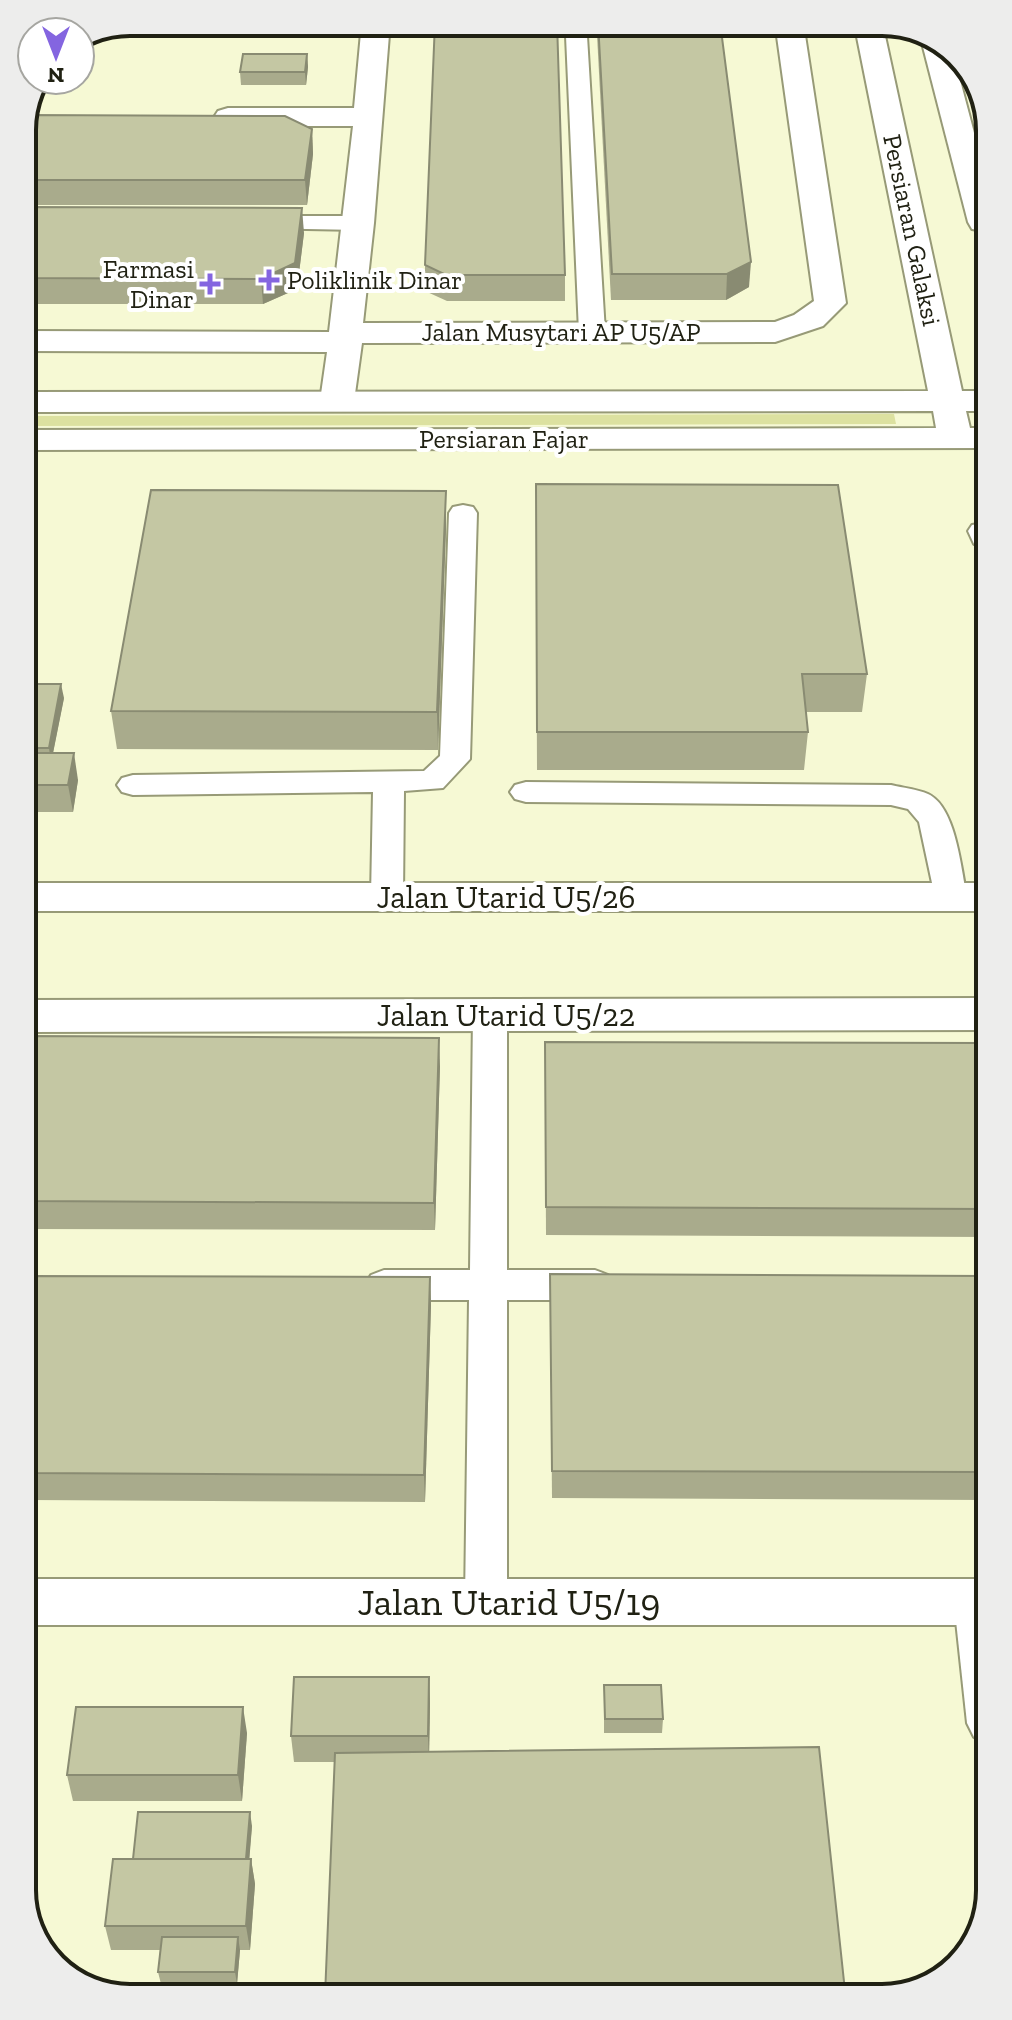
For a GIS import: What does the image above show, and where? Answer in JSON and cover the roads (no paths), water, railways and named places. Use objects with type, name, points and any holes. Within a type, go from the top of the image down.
[{"type":"street","points":[[337,401],[359,223],[374,36]]},
{"type":"street","name":"Jalan Musytari AP U5/AP","points":[[36,341],[775,332],[810,321],[830,303],[790,36]]},
{"type":"street","name":"Persiaran Galaksi","points":[[871,36],[948,401],[969,438]]},
{"type":"street","points":[[939,56],[976,195]]},
{"type":"street","points":[[197,117],[368,117]]},
{"type":"street","name":"Persiaran Fajar","points":[[36,402],[976,401]]},
{"type":"street","name":"Persiaran Fajar","points":[[36,440],[969,438]]},
{"type":"street","name":"Jalan Utarid U5/26","points":[[36,897],[968,897]]},
{"type":"street","name":"Jalan Utarid U5/22","points":[[36,1016],[976,1014]]},
{"type":"street","name":"Jalan Utarid U5/19","points":[[36,1602],[976,1602]]},
{"type":"lane","points":[[577,36],[592,332]]},
{"type":"lane","points":[[237,223],[359,223]]},
{"type":"lane","points":[[133,785],[432,781],[455,759],[463,513]]},
{"type":"lane","points":[[387,897],[389,783]]},
{"type":"lane","points":[[526,792],[891,795],[919,802],[934,819],[968,897]]},
{"type":"lane","points":[[486,1602],[490,1015]]},
{"type":"lane","points":[[345,1285],[628,1285]]},
{"type":"place","name":"Poliklinik Dinar","points":[[269,280]]},
{"type":"place","name":"Farmasi Dinar","points":[[210,284]]}]
